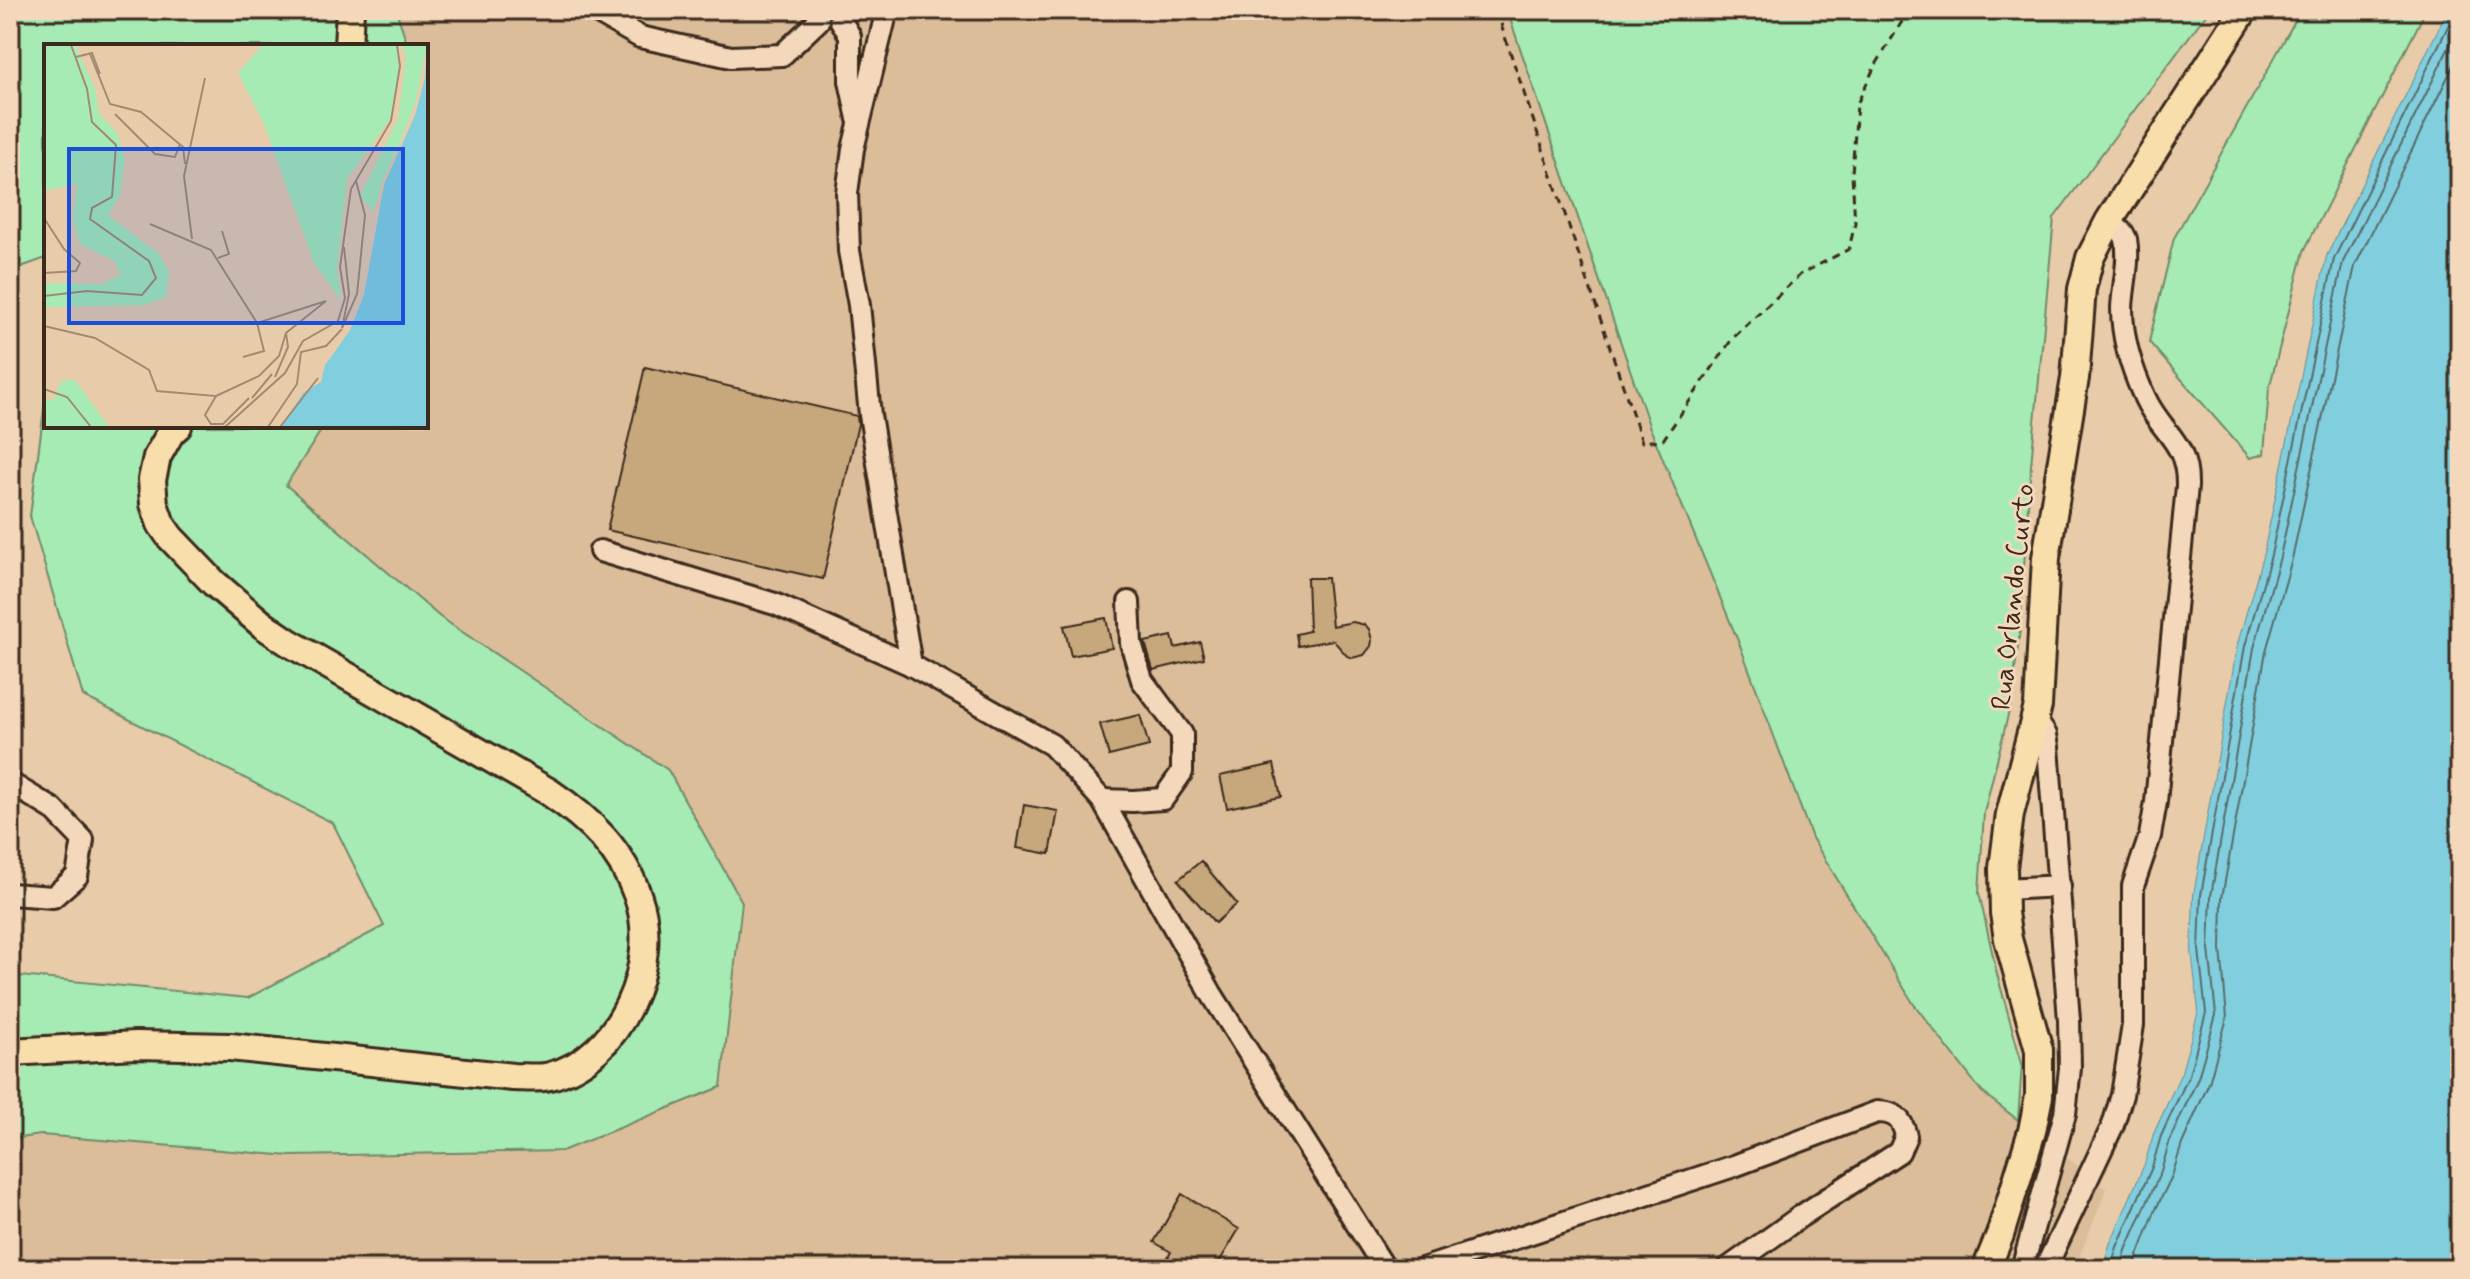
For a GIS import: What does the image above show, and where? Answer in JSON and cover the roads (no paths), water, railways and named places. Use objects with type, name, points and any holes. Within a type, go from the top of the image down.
[{"type":"main road","points":[[348,44],[350,10]]},
{"type":"main road","name":"Rua Orlando Curto","points":[[1986,1269],[2000,1235],[2032,1131],[2040,1079],[2039,1050],[2008,939],[2003,889],[2004,846],[2035,719],[2046,558],[2075,378],[2082,289],[2090,258],[2109,221],[2244,10]]},
{"type":"main road","points":[[10,1052],[136,1045],[230,1047],[513,1077],[544,1077],[574,1065],[610,1037],[624,1016],[639,980],[645,942],[638,897],[616,853],[590,822],[549,792],[263,625],[214,583],[170,537],[156,514],[152,480],[161,447],[176,428]]},
{"type":"lane","points":[[593,10],[640,37],[731,57],[782,55],[818,21],[818,10]]},
{"type":"lane","points":[[842,10],[840,19],[850,36],[850,81],[859,124]]},
{"type":"lane","points":[[887,10],[859,124],[847,193],[849,251],[859,305],[870,415],[911,665]]},
{"type":"lane","points":[[850,36],[865,38],[881,35]]},
{"type":"lane","points":[[2045,1269],[2113,1125],[2128,1067],[2133,1025],[2133,886],[2150,836],[2156,802],[2187,486],[2188,469],[2183,456],[2146,401],[2132,365],[2123,329],[2126,239],[2109,221]]},
{"type":"lane","points":[[600,551],[775,604],[911,665],[1052,745],[1102,800],[1211,993],[1385,1269]]},
{"type":"lane","points":[[1102,800],[1163,799],[1182,772],[1182,734],[1142,680],[1131,643],[1129,602]]},
{"type":"lane","points":[[2022,1269],[2065,1114],[2070,1068],[2060,886],[2048,747],[2041,725],[2035,719]]},
{"type":"lane","points":[[10,783],[53,809],[83,840],[77,876],[53,897],[10,894]]},
{"type":"lane","points":[[2003,889],[2060,886]]},
{"type":"lane","points":[[1422,1269],[1734,1166],[1877,1112],[1888,1112],[1901,1121],[1906,1136],[1899,1152],[1727,1269]]},
{"type":"water","points":[[2447,10],[2460,10],[2460,1269],[2102,1269],[2153,1134],[2181,1072],[2198,1011],[2191,950],[2193,895],[2237,644],[2263,553],[2326,256]]}]
